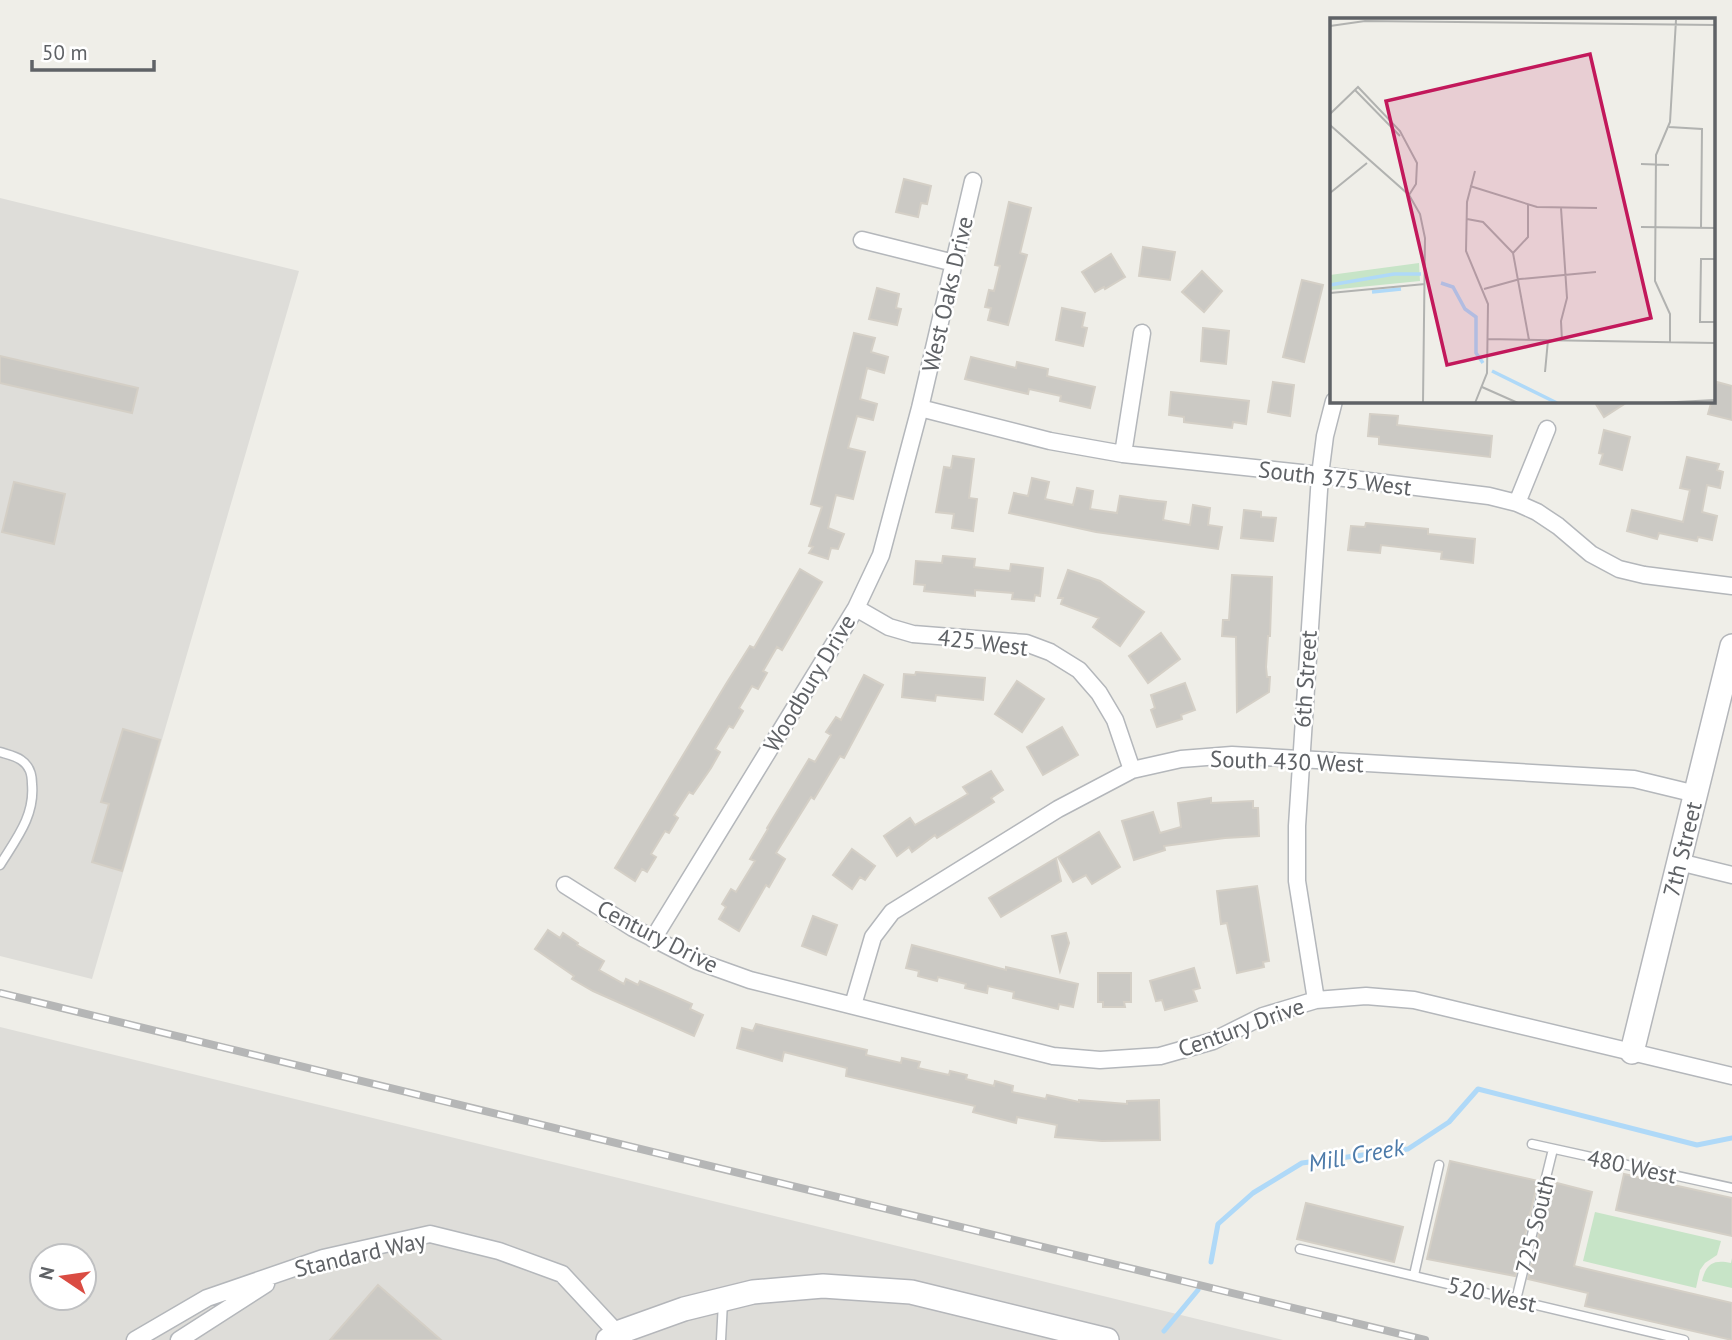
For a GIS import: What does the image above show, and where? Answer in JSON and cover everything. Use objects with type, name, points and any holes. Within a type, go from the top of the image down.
[{"type":"street","name":"West Oaks Drive","points":[[920,408],[973,181]]},
{"type":"street","points":[[862,240],[954,263]]},
{"type":"street","points":[[1123,454],[1142,333]]},
{"type":"street","name":"6th Street","points":[[1316,1000],[1297,881],[1300,759],[1320,475],[1325,436],[1334,402]]},
{"type":"street","name":"South 375 West","points":[[920,408],[1049,441],[1123,454],[1489,496],[1517,503],[1558,526],[1591,554],[1619,569],[1644,575],[1732,586]]},
{"type":"street","name":"Woodbury Drive","points":[[653,939],[856,608],[881,555],[920,408]]},
{"type":"street","points":[[1517,503],[1547,429]]},
{"type":"street","name":"425 West","points":[[856,608],[890,627],[913,634],[1026,643],[1050,652],[1079,670],[1099,692],[1115,720],[1132,770]]},
{"type":"street","name":"7th Street","points":[[1632,1052],[1696,794],[1729,674],[1732,646]]},
{"type":"street","name":"South 430 West","points":[[853,1005],[873,937],[892,912],[1058,809],[1132,770],[1181,759],[1232,755],[1634,779],[1696,794]]},
{"type":"street","points":[[1679,862],[1732,876]]},
{"type":"street","name":"Century Drive","points":[[565,885],[653,939],[697,961],[750,980],[1053,1056],[1100,1060],[1160,1056],[1213,1041],[1263,1016],[1316,1000],[1366,996],[1414,1000],[1732,1076]]},
{"type":"street","name":"Standard Way","points":[[135,1340],[206,1298],[323,1258],[430,1234],[499,1251],[562,1274],[612,1337]]},
{"type":"street","name":"Standard Way","points":[[179,1340],[282,1273]]},
{"type":"street","points":[[612,1337],[684,1309],[723,1299],[753,1292],[823,1286],[911,1292],[1107,1340]]},
{"type":"lane","points":[[0,752],[20,759],[31,771],[33,793],[32,811],[0,865]]},
{"type":"lane","name":"480 West","points":[[1532,1144],[1732,1188]]},
{"type":"lane","name":"725 South","points":[[1516,1300],[1553,1149]]},
{"type":"lane","points":[[1414,1275],[1439,1165]]},
{"type":"lane","name":"520 West","points":[[1300,1249],[1684,1340]]},
{"type":"lane","points":[[721,1340],[723,1299]]},
{"type":"shaded area","points":[[0,198],[299,271],[92,979],[0,956]]},
{"type":"shaded area","points":[[0,1027],[1283,1340],[0,1340]]},
{"type":"green space","points":[[1595,1212],[1721,1241],[1717,1255],[1700,1270],[1696,1288],[1583,1261]]},
{"type":"green space","points":[[1732,1258],[1732,1288],[1702,1281],[1711,1264],[1731,1263]]},
{"type":"building","points":[[904,179],[931,186],[927,204],[921,203],[918,217],[896,212]]},
{"type":"building","points":[[1009,202],[1031,208],[1020,253],[1027,255],[1008,325],[988,320],[991,308],[985,307],[989,290],[994,291],[1000,266],[995,265]]},
{"type":"building","points":[[1143,247],[1175,252],[1170,280],[1139,276]]},
{"type":"building","points":[[1111,254],[1125,277],[1095,292],[1082,272]]},
{"type":"building","points":[[1202,271],[1222,291],[1204,312],[1182,292]]},
{"type":"building","points":[[1302,280],[1323,285],[1304,362],[1283,357]]},
{"type":"building","points":[[877,288],[899,294],[896,308],[901,309],[897,325],[869,319]]},
{"type":"building","points":[[1062,308],[1085,313],[1082,327],[1087,328],[1083,346],[1056,340]]},
{"type":"building","points":[[1203,328],[1229,331],[1226,364],[1201,361]]},
{"type":"building","points":[[854,333],[875,338],[871,352],[888,357],[884,373],[867,368],[860,399],[877,404],[873,420],[857,416],[848,448],[865,452],[853,499],[836,495],[828,528],[844,534],[838,549],[831,548],[828,559],[809,553],[813,547],[809,546],[822,507],[811,504]]},
{"type":"building","points":[[0,356],[138,388],[132,413],[0,383]]},
{"type":"building","points":[[971,357],[1016,368],[1017,362],[1048,369],[1047,376],[1095,387],[1090,408],[1060,401],[1061,396],[1029,389],[1028,394],[965,379]]},
{"type":"building","points":[[1273,382],[1294,385],[1290,416],[1268,412]]},
{"type":"building","points":[[1717,382],[1732,386],[1732,420],[1708,414],[1711,402],[1714,402]]},
{"type":"building","points":[[1171,392],[1249,401],[1246,424],[1233,422],[1232,428],[1184,422],[1184,417],[1169,415]]},
{"type":"building","points":[[1595,402],[1627,402],[1604,417]]},
{"type":"building","points":[[1370,414],[1398,416],[1397,425],[1492,436],[1490,457],[1379,444],[1379,437],[1368,436]]},
{"type":"building","points":[[1604,430],[1630,437],[1622,470],[1600,464],[1603,454],[1599,453]]},
{"type":"building","points":[[953,456],[974,459],[969,498],[977,499],[973,531],[952,528],[954,514],[936,512],[944,467],[951,468]]},
{"type":"building","points":[[1687,457],[1719,464],[1717,470],[1723,472],[1720,488],[1707,485],[1702,512],[1717,516],[1712,540],[1698,537],[1697,541],[1659,533],[1657,539],[1627,531],[1632,510],[1683,522],[1690,490],[1680,488]]},
{"type":"building","points":[[1032,478],[1049,482],[1045,499],[1073,505],[1077,488],[1093,491],[1090,509],[1117,513],[1120,496],[1166,502],[1163,520],[1190,525],[1193,505],[1210,508],[1208,525],[1222,527],[1218,549],[1096,532],[1009,513],[1014,493],[1028,496]]},
{"type":"building","points":[[14,482],[65,494],[54,544],[2,532]]},
{"type":"building","points":[[1244,510],[1261,512],[1261,517],[1276,518],[1273,541],[1241,538]]},
{"type":"building","points":[[1366,523],[1428,529],[1428,534],[1475,539],[1473,563],[1441,559],[1442,552],[1381,545],[1380,553],[1348,550],[1351,526],[1365,527]]},
{"type":"building","points":[[943,556],[975,559],[974,567],[1010,571],[1011,564],[1043,568],[1040,596],[1035,595],[1034,601],[1012,599],[1013,593],[975,590],[975,596],[924,591],[925,585],[914,584],[916,561],[942,563]]},
{"type":"building","points":[[800,569],[822,582],[782,650],[777,647],[763,671],[767,673],[758,689],[752,686],[739,708],[743,711],[733,728],[729,726],[715,749],[720,752],[711,768],[693,794],[689,792],[674,815],[678,818],[669,833],[665,831],[651,854],[656,857],[647,872],[642,869],[635,881],[615,868],[750,646],[754,648]]},
{"type":"building","points":[[1068,570],[1100,581],[1144,612],[1120,646],[1093,627],[1099,618],[1061,604],[1063,598],[1058,598]]},
{"type":"building","points":[[1232,575],[1272,577],[1266,667],[1267,677],[1270,677],[1269,692],[1237,712],[1236,637],[1222,636],[1223,620],[1229,620]]},
{"type":"building","points":[[1161,633],[1180,659],[1148,683],[1129,656]]},
{"type":"building","points":[[916,672],[985,678],[983,700],[936,695],[935,701],[902,697],[904,674],[915,675]]},
{"type":"building","points":[[864,675],[883,685],[844,758],[840,756],[776,853],[785,859],[739,931],[719,919],[726,907],[722,904],[731,889],[736,892],[755,861],[750,859],[767,828],[809,759],[815,762],[831,735],[826,732],[836,717],[841,720]]},
{"type":"building","points":[[1017,681],[1044,699],[1022,732],[995,714]]},
{"type":"building","points":[[1185,683],[1195,710],[1181,715],[1182,719],[1157,727],[1151,710],[1155,708],[1151,695]]},
{"type":"building","points":[[1062,727],[1078,755],[1043,775],[1027,747]]},
{"type":"building","points":[[123,729],[160,740],[122,871],[92,862],[109,804],[101,802]]},
{"type":"building","points":[[991,771],[1003,790],[991,798],[994,802],[937,838],[935,835],[912,852],[909,847],[897,856],[884,836],[910,818],[915,825],[968,794],[963,787]]},
{"type":"building","points":[[1211,798],[1211,803],[1253,801],[1253,808],[1258,808],[1259,836],[1164,846],[1165,850],[1134,860],[1122,821],[1153,812],[1160,833],[1181,827],[1178,803]]},
{"type":"building","points":[[1099,832],[1120,867],[1092,884],[1086,875],[1073,882],[1058,857]]},
{"type":"building","points":[[852,849],[875,866],[865,880],[860,877],[852,889],[833,875]]},
{"type":"building","points":[[1056,858],[1061,881],[1001,917],[989,898]]},
{"type":"building","points":[[1257,886],[1269,961],[1263,962],[1264,967],[1237,973],[1227,923],[1221,924],[1217,891]]},
{"type":"building","points":[[813,916],[837,925],[826,955],[802,946]]},
{"type":"building","points":[[548,930],[560,938],[563,933],[604,961],[599,970],[624,984],[626,979],[638,985],[640,981],[692,1004],[690,1009],[703,1015],[694,1036],[572,979],[574,976],[535,949]]},
{"type":"building","points":[[1066,933],[1069,943],[1060,971],[1052,936]]},
{"type":"building","points":[[912,945],[1006,970],[1006,967],[1078,984],[1073,1007],[1059,1004],[1058,1009],[1013,998],[1014,992],[988,986],[987,993],[938,977],[937,981],[918,976],[919,971],[906,968]]},
{"type":"building","points":[[1194,968],[1200,988],[1193,990],[1197,1001],[1165,1010],[1162,1000],[1156,1001],[1150,981]]},
{"type":"building","points":[[1098,973],[1131,973],[1131,1002],[1124,1002],[1125,1007],[1103,1007],[1103,1002],[1098,1002]]},
{"type":"building","points":[[756,1024],[867,1050],[866,1055],[901,1063],[902,1058],[920,1062],[918,1068],[949,1075],[950,1071],[967,1075],[966,1079],[994,1086],[995,1081],[1013,1086],[1012,1092],[1046,1099],[1047,1095],[1079,1102],[1127,1104],[1127,1101],[1159,1100],[1160,1140],[1102,1141],[1055,1137],[1057,1125],[1017,1117],[1016,1123],[973,1112],[975,1106],[846,1076],[847,1068],[784,1052],[782,1061],[737,1048],[742,1028],[753,1031]]},
{"type":"building","points":[[1450,1161],[1538,1181],[1515,1276],[1427,1259]]},
{"type":"building","points":[[1624,1174],[1732,1198],[1732,1236],[1616,1210]]},
{"type":"building","points":[[1557,1183],[1592,1192],[1574,1266],[1732,1303],[1732,1340],[1585,1306],[1588,1293],[1528,1279],[1551,1184]]},
{"type":"building","points":[[1306,1203],[1403,1227],[1394,1262],[1297,1239]]},
{"type":"building","points":[[378,1285],[441,1340],[330,1340]]},
{"type":"waterway","name":"Mill Creek","points":[[1211,1262],[1218,1224],[1253,1193],[1302,1163],[1408,1149],[1449,1122],[1478,1089],[1697,1145],[1732,1138]]},
{"type":"waterway","name":"Mill Creek","points":[[1164,1331],[1198,1290]]},
{"type":"railway","points":[[0,993],[1425,1340]]}]
